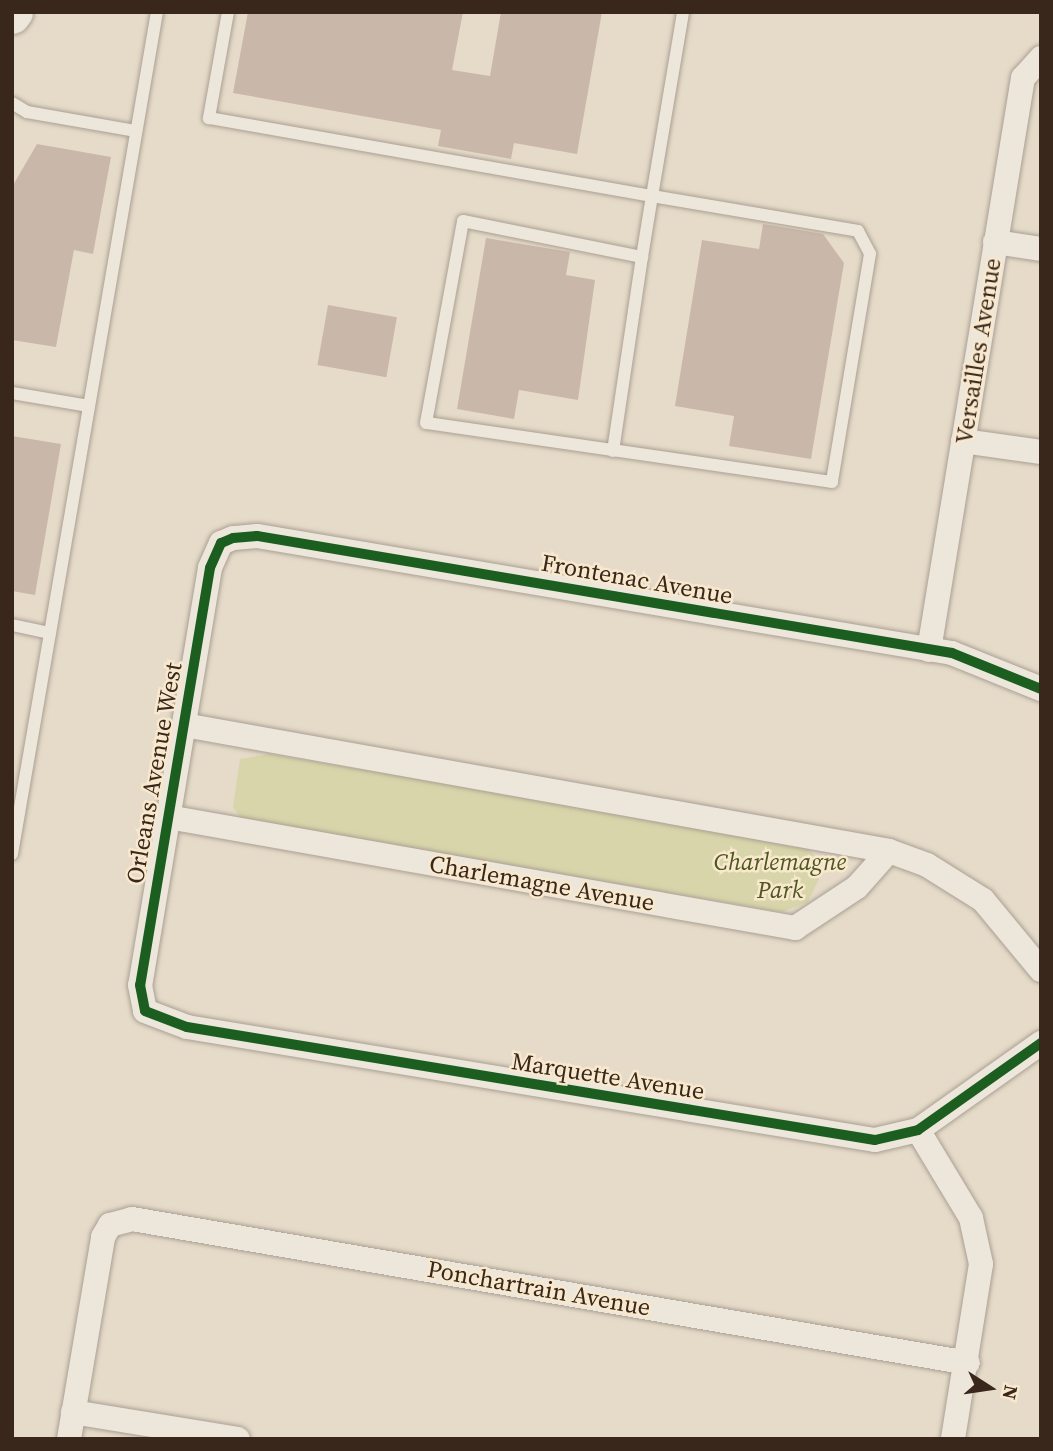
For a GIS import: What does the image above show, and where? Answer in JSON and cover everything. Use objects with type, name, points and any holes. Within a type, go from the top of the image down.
[{"type":"street","name":"Versailles Avenue","points":[[929,650],[1023,78],[1041,58]]},
{"type":"street","points":[[995,242],[1041,250]]},
{"type":"street","points":[[963,441],[1041,452]]},
{"type":"street","name":"Frontenac Avenue","points":[[221,543],[257,536],[929,650],[994,667],[1041,689]]},
{"type":"street","name":"Orleans Avenue West","points":[[145,1011],[140,985],[210,568],[221,543]]},
{"type":"street","points":[[184,725],[889,851],[927,865],[983,900],[1041,970]]},
{"type":"street","name":"Charlemagne Avenue","points":[[168,817],[795,928],[857,887],[889,851]]},
{"type":"street","name":"Marquette Avenue","points":[[145,1011],[187,1027],[855,1138],[918,1130],[1041,1043]]},
{"type":"street","points":[[918,1130],[959,1193],[978,1239],[979,1288],[953,1439]]},
{"type":"street","name":"Ponchartrain Avenue","points":[[74,1412],[110,1225],[146,1219],[968,1363]]},
{"type":"street","points":[[69,1439],[74,1412],[238,1439]]},
{"type":"lane","points":[[12,854],[18,782],[50,633],[157,12]]},
{"type":"lane","points":[[228,12],[209,118],[858,231],[870,254],[832,482],[426,423],[463,221],[642,257]]},
{"type":"lane","points":[[613,451],[683,12]]},
{"type":"lane","points":[[12,103],[27,112],[136,131]]},
{"type":"lane","points":[[12,393],[89,406]]},
{"type":"lane","points":[[12,625],[50,633]]},
{"type":"green space","name":"Charlemagne Park","points":[[269,754],[801,842],[816,857],[819,879],[808,902],[782,912],[244,822],[233,807],[240,759]]},
{"type":"building","points":[[248,12],[463,12],[452,70],[490,76],[501,12],[602,12],[577,154],[514,143],[511,159],[438,146],[441,130],[233,93]]},
{"type":"building","points":[[37,144],[111,157],[93,254],[74,250],[56,347],[12,340],[12,187]]},
{"type":"building","points":[[763,224],[823,234],[844,263],[811,459],[729,446],[734,416],[675,406],[702,240],[759,249]]},
{"type":"building","points":[[486,238],[570,252],[566,275],[595,280],[578,400],[519,390],[514,419],[457,409]]},
{"type":"building","points":[[328,305],[397,317],[386,377],[317,365]]},
{"type":"building","points":[[12,436],[61,444],[35,595],[12,591]]},
{"type":"cycle path","points":[[1041,689],[952,653],[257,536],[233,538],[221,543],[210,568],[140,985],[145,1011],[187,1027],[875,1140],[918,1130],[1041,1043]]}]
